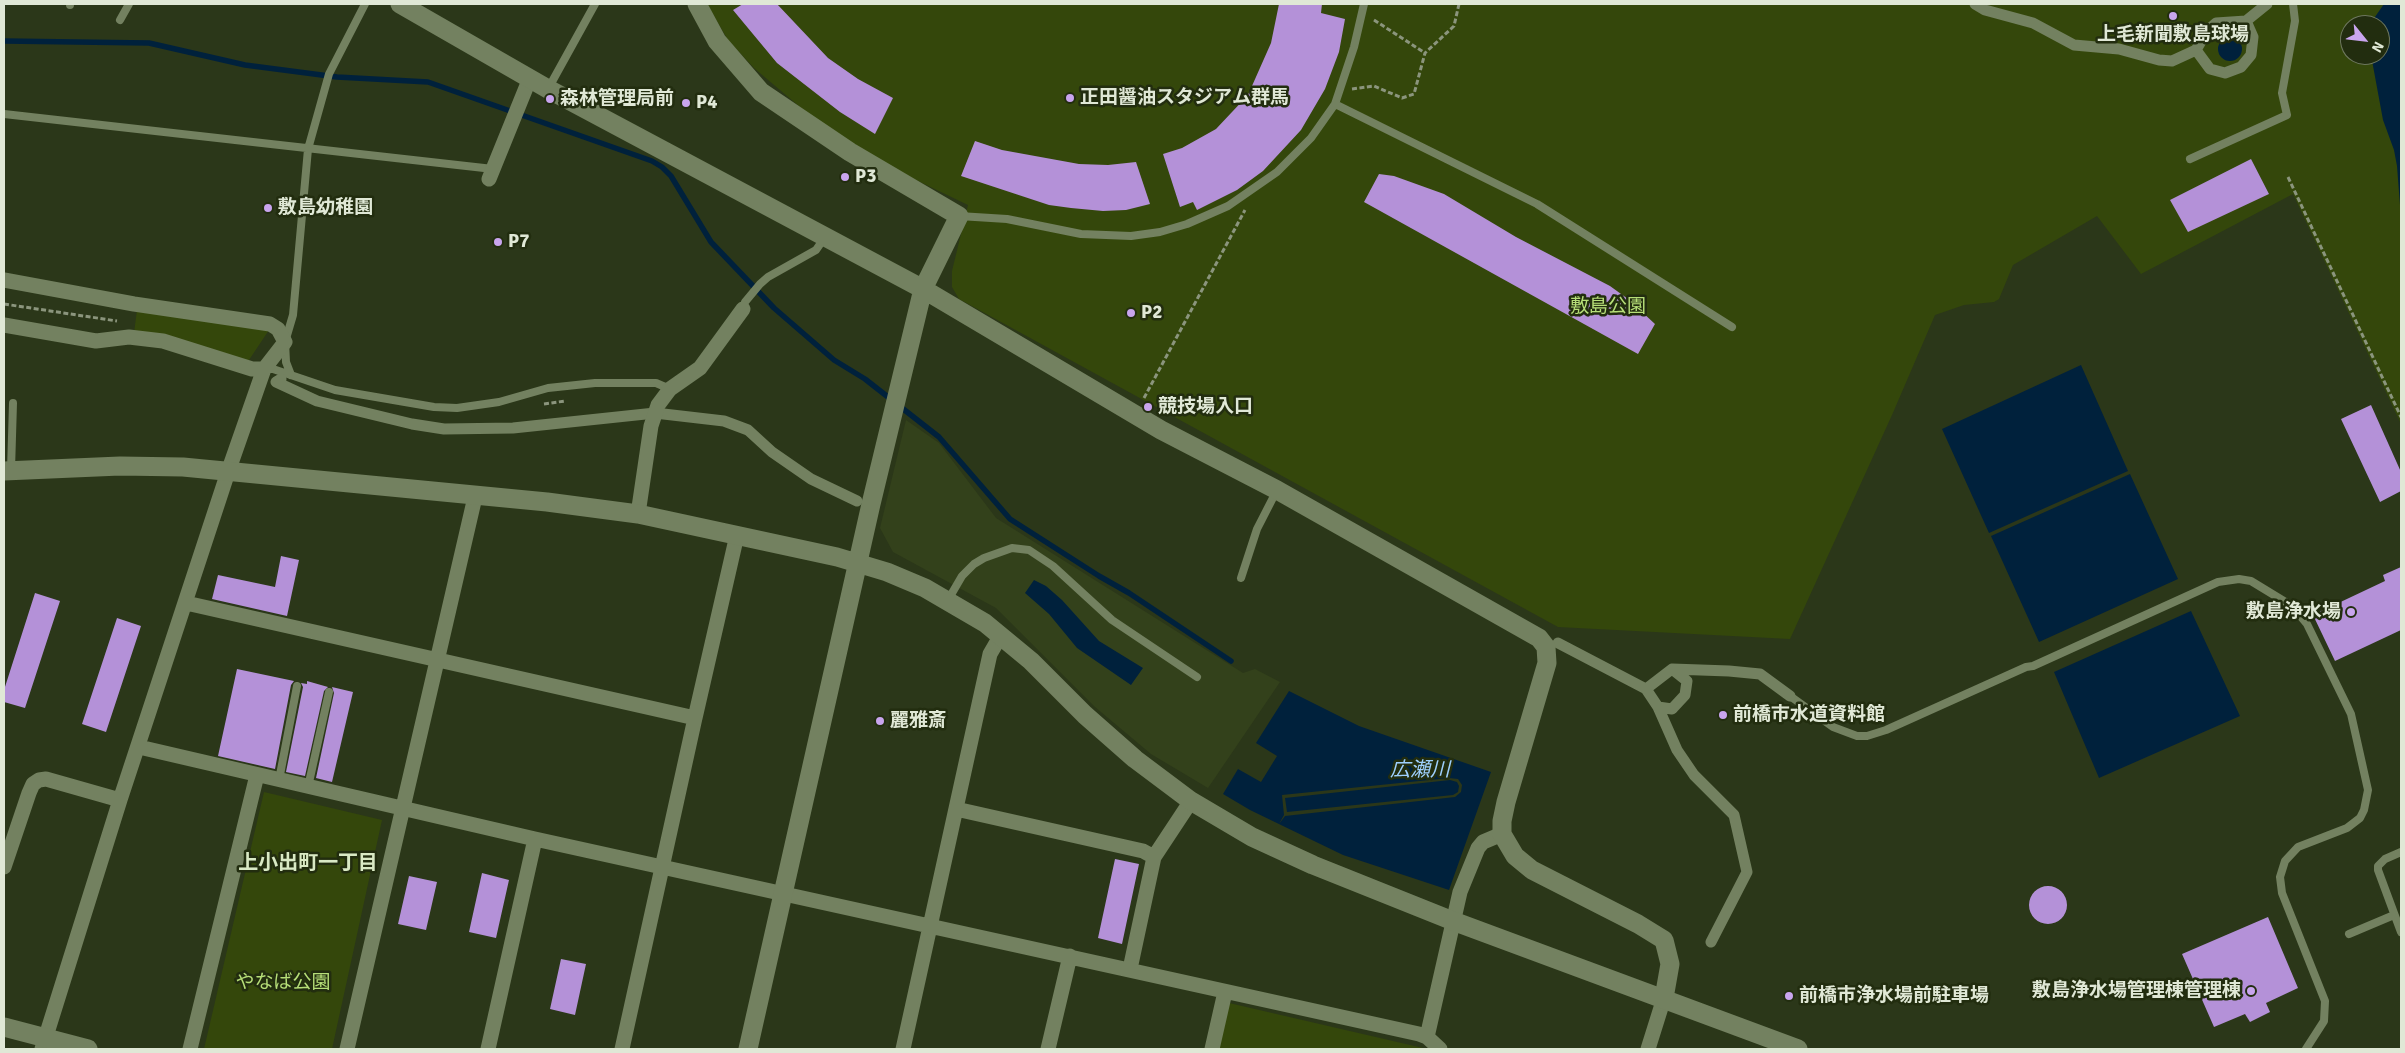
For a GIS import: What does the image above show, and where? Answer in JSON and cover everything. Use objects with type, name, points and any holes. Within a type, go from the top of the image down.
[{"type":"street","points":[[400,4],[548,89],[923,289],[1161,430],[1277,490],[1531,632],[1544,642],[1548,654],[1545,671],[1506,802],[1502,821],[1502,834],[1515,856],[1532,870],[1638,924],[1664,940],[1670,964],[1664,998],[1648,1049]]},
{"type":"street","points":[[697,4],[718,41],[761,92],[850,152],[959,216],[923,289],[748,1049]]},
{"type":"street","points":[[1975,4],[1984,10],[2033,23],[2074,46],[2120,49],[2159,60],[2172,61],[2196,50],[2207,31],[2216,23],[2246,21],[2267,4]]},
{"type":"street","points":[[2196,50],[2210,69],[2225,73],[2241,66],[2251,55],[2253,36],[2246,21]]},
{"type":"street","points":[[491,174],[530,78]]},
{"type":"street","points":[[4,280],[134,304],[270,324],[278,329],[285,342],[264,369],[228,472],[120,800],[43,1044]]},
{"type":"street","points":[[638,514],[651,426],[662,398],[670,389],[700,368],[743,309]]},
{"type":"street","points":[[4,325],[96,341],[129,337],[163,341],[252,369],[264,369]]},
{"type":"street","points":[[286,377],[276,382],[317,401],[444,430],[513,428],[655,413],[724,421],[748,430],[772,452],[811,479],[857,501]]},
{"type":"street","points":[[8,470],[149,466],[184,467],[475,497],[547,502],[638,514],[859,563],[904,578],[948,600],[1001,635],[1135,759],[1191,801],[1252,837],[1453,922],[1664,998],[1798,1049]]},
{"type":"street","points":[[346,1049],[475,497]]},
{"type":"street","points":[[622,1049],[695,718],[738,535]]},
{"type":"street","points":[[186,603],[695,718]]},
{"type":"street","points":[[903,1049],[990,654],[1001,635]]},
{"type":"street","points":[[1558,643],[1646,689],[1658,707],[1677,750],[1694,775],[1734,816],[1747,872],[1711,942]]},
{"type":"street","points":[[1646,689],[1672,669],[1760,674],[1790,696]]},
{"type":"street","points":[[1658,707],[1672,709],[1685,695],[1687,681],[1672,669]]},
{"type":"street","points":[[139,747],[403,809],[1427,1036],[1440,1049]]},
{"type":"street","points":[[190,1049],[256,775]]},
{"type":"street","points":[[4,867],[29,793],[33,784],[39,780],[46,780],[120,800]]},
{"type":"street","points":[[1130,969],[1154,857],[1191,801]]},
{"type":"street","points":[[956,810],[1143,851],[1154,857]]},
{"type":"street","points":[[1427,1036],[1460,892],[1478,848],[1483,842],[1502,834]]},
{"type":"street","points":[[488,1049],[535,838]]},
{"type":"street","points":[[1048,1049],[1070,956]]},
{"type":"street","points":[[1212,1049],[1225,992]]},
{"type":"street","points":[[4,1027],[43,1044],[88,1049]]},
{"type":"lane","points":[[120,20],[129,4]]},
{"type":"lane","points":[[286,377],[285,342],[293,315],[308,149],[329,74],[365,4]]},
{"type":"lane","points":[[548,89],[595,4]]},
{"type":"lane","points":[[959,216],[1007,219],[1082,234],[1131,236],[1160,232],[1187,224],[1228,206],[1277,172],[1310,138],[1335,104],[1364,4]]},
{"type":"lane","points":[[2190,159],[2287,115],[2282,93],[2295,21],[2293,4]]},
{"type":"lane","points":[[1335,104],[1537,204],[1732,327]]},
{"type":"lane","points":[[4,114],[308,149],[491,174]]},
{"type":"lane","points":[[743,309],[751,293],[760,284],[816,250],[826,236]]},
{"type":"lane","points":[[264,369],[273,369],[286,377],[336,390],[434,407],[457,408],[499,402],[548,388],[595,383],[656,383],[670,389]]},
{"type":"lane","points":[[8,470],[13,403]]},
{"type":"lane","points":[[1241,578],[1257,529],[1277,490]]},
{"type":"lane","points":[[948,600],[962,576],[979,561],[1012,548],[1029,550],[1053,566],[1112,620],[1196,676]]},
{"type":"lane","points":[[1790,696],[1833,727],[1857,736],[1867,736],[1886,730],[2033,666],[2218,582],[2240,579],[2251,581],[2292,606],[2307,624],[2351,714],[2368,790],[2364,810],[2360,818],[2346,828],[2298,847],[2285,861],[2280,877],[2282,892],[2324,1001],[2324,1021],[2306,1049]]},
{"type":"lane","points":[[279,780],[297,686]]},
{"type":"lane","points":[[308,787],[329,692]]},
{"type":"lane","points":[[2401,852],[2385,859],[2378,866],[2401,932]]},
{"type":"lane","points":[[2349,934],[2394,915]]},
{"type":"path","points":[[1338,94],[1355,88],[1374,86],[1402,98],[1414,94],[1425,53],[1454,26],[1459,4]]},
{"type":"path","points":[[1362,14],[1425,53]]},
{"type":"path","points":[[2288,177],[2401,417]]},
{"type":"path","points":[[1144,398],[1245,213],[1246,204],[1243,195]]},
{"type":"path","points":[[4,304],[121,321]]},
{"type":"shaded area","points":[[906,420],[939,443],[996,518],[1243,673],[1255,669],[1280,682],[1208,788],[1151,754],[1095,707],[996,608],[893,552],[880,528]]},
{"type":"green space","name":"敷島公園","points":[[707,4],[2401,4],[2401,424],[2293,194],[2141,274],[2097,216],[2013,265],[1999,299],[1994,302],[1964,305],[1935,315],[1892,415],[1790,639],[1558,627],[959,299],[952,287],[952,271],[968,205],[916,180],[849,143],[813,118],[754,68],[728,40]]},
{"type":"green space","points":[[137,310],[269,330],[247,363],[134,333]]},
{"type":"green space","name":"やなば公園","points":[[264,792],[382,820],[332,1049],[204,1049]]},
{"type":"green space","points":[[1229,1003],[1423,1048],[1424,1049],[1219,1049]]},
{"type":"water","points":[[2384,4],[2401,4],[2401,218],[2397,166],[2394,150],[2383,120],[2373,65],[2390,65],[2390,15],[2376,15]]},
{"type":"water","points":[[2230,37],[2238,41],[2242,49],[2238,57],[2230,61],[2222,57],[2218,49],[2222,41]]},
{"type":"water","points":[[2081,365],[2128,471],[1989,533],[1942,429]]},
{"type":"water","points":[[2130,474],[2178,579],[2039,642],[1991,536]]},
{"type":"water","points":[[1034,580],[1046,586],[1062,600],[1099,641],[1143,668],[1131,685],[1077,648],[1049,614],[1025,593]]},
{"type":"water","points":[[2191,611],[2240,716],[2099,778],[2054,672]]},
{"type":"water","name":"広瀬川","points":[[1289,691],[1359,726],[1491,772],[1449,890],[1343,855],[1250,810],[1223,794],[1238,769],[1261,782],[1277,756],[1256,743]]},
{"type":"pier","points":[[1449,778],[1458,779],[1462,785],[1461,792],[1455,797],[1285,816],[1279,824],[1284,815],[1282,795]],"holes":[[[1450,780],[1457,782],[1459,786],[1458,792],[1453,795],[1287,812],[1285,798]]]},
{"type":"building","points":[[743,4],[777,4],[828,58],[858,79],[893,98],[875,134],[840,112],[777,63],[733,10]]},
{"type":"building","points":[[1279,4],[1322,4],[1321,13],[1345,19],[1339,52],[1325,89],[1301,130],[1263,171],[1237,190],[1197,210],[1193,202],[1180,207],[1163,154],[1182,148],[1216,129],[1248,95],[1271,43]]},
{"type":"building","points":[[975,141],[1002,150],[1079,164],[1108,165],[1136,162],[1150,204],[1126,210],[1103,211],[1049,205],[961,176]]},
{"type":"building","points":[[2251,159],[2269,194],[2188,232],[2170,200]]},
{"type":"building","points":[[1379,174],[1394,176],[1444,194],[1516,237],[1610,286],[1628,299],[1655,324],[1638,354],[1364,202]]},
{"type":"building","points":[[2371,405],[2401,472],[2401,491],[2380,502],[2341,419]]},
{"type":"building","points":[[281,556],[299,560],[287,616],[212,599],[218,575],[275,587]]},
{"type":"building","name":"敷島浄水場","points":[[2401,567],[2401,630],[2335,661],[2313,615],[2385,581],[2383,575]]},
{"type":"building","points":[[35,593],[60,601],[25,708],[4,702],[4,690]]},
{"type":"building","points":[[117,618],[141,626],[106,732],[82,724]]},
{"type":"building","points":[[237,669],[294,681],[291,685],[275,769],[218,756]]},
{"type":"building","points":[[307,681],[328,687],[324,691],[305,776],[286,772],[303,687],[301,683],[307,684]]},
{"type":"building","points":[[332,687],[353,692],[332,782],[316,778],[334,693]]},
{"type":"building","points":[[1115,859],[1139,864],[1122,944],[1098,938]]},
{"type":"building","points":[[482,873],[509,880],[496,938],[469,932]]},
{"type":"building","points":[[409,876],[437,882],[426,930],[398,924]]},
{"type":"building","points":[[2048,886],[2061,892],[2067,905],[2061,918],[2048,924],[2035,918],[2029,905],[2035,892]]},
{"type":"building","points":[[2268,917],[2298,988],[2266,1003],[2270,1012],[2250,1022],[2245,1014],[2214,1027],[2182,954]]},
{"type":"building","points":[[561,959],[586,964],[575,1015],[550,1009]]},
{"type":"waterway","points":[[4,41],[149,43],[245,65],[337,77],[428,82],[652,161],[671,176],[711,242],[774,308],[834,360],[865,379],[939,437],[1010,519],[1129,593],[1231,661]]},
{"type":"place","name":"上毛新聞敷島球場","points":[[2173,16]]},
{"type":"place","name":"正田醤油スタジアム群馬","points":[[1070,98]]},
{"type":"place","name":"森林管理局前","points":[[550,99]]},
{"type":"place","name":"P4","points":[[686,103]]},
{"type":"place","name":"P3","points":[[845,177]]},
{"type":"place","name":"敷島幼稚園","points":[[268,208]]},
{"type":"place","name":"P7","points":[[498,242]]},
{"type":"place","name":"P2","points":[[1131,313]]},
{"type":"place","name":"競技場入口","points":[[1148,407]]},
{"type":"place","name":"敷島浄水場","points":[[2351,612]]},
{"type":"place","name":"前橋市水道資料館","points":[[1723,715]]},
{"type":"place","name":"麗雅斎","points":[[880,721]]},
{"type":"place","name":"敷島浄水場管理棟管理棟","points":[[2251,991]]},
{"type":"place","name":"前橋市浄水場前駐車場","points":[[1789,996]]},
{"type":"district","name":"上小出町一丁目","points":[[308,864]]}]
